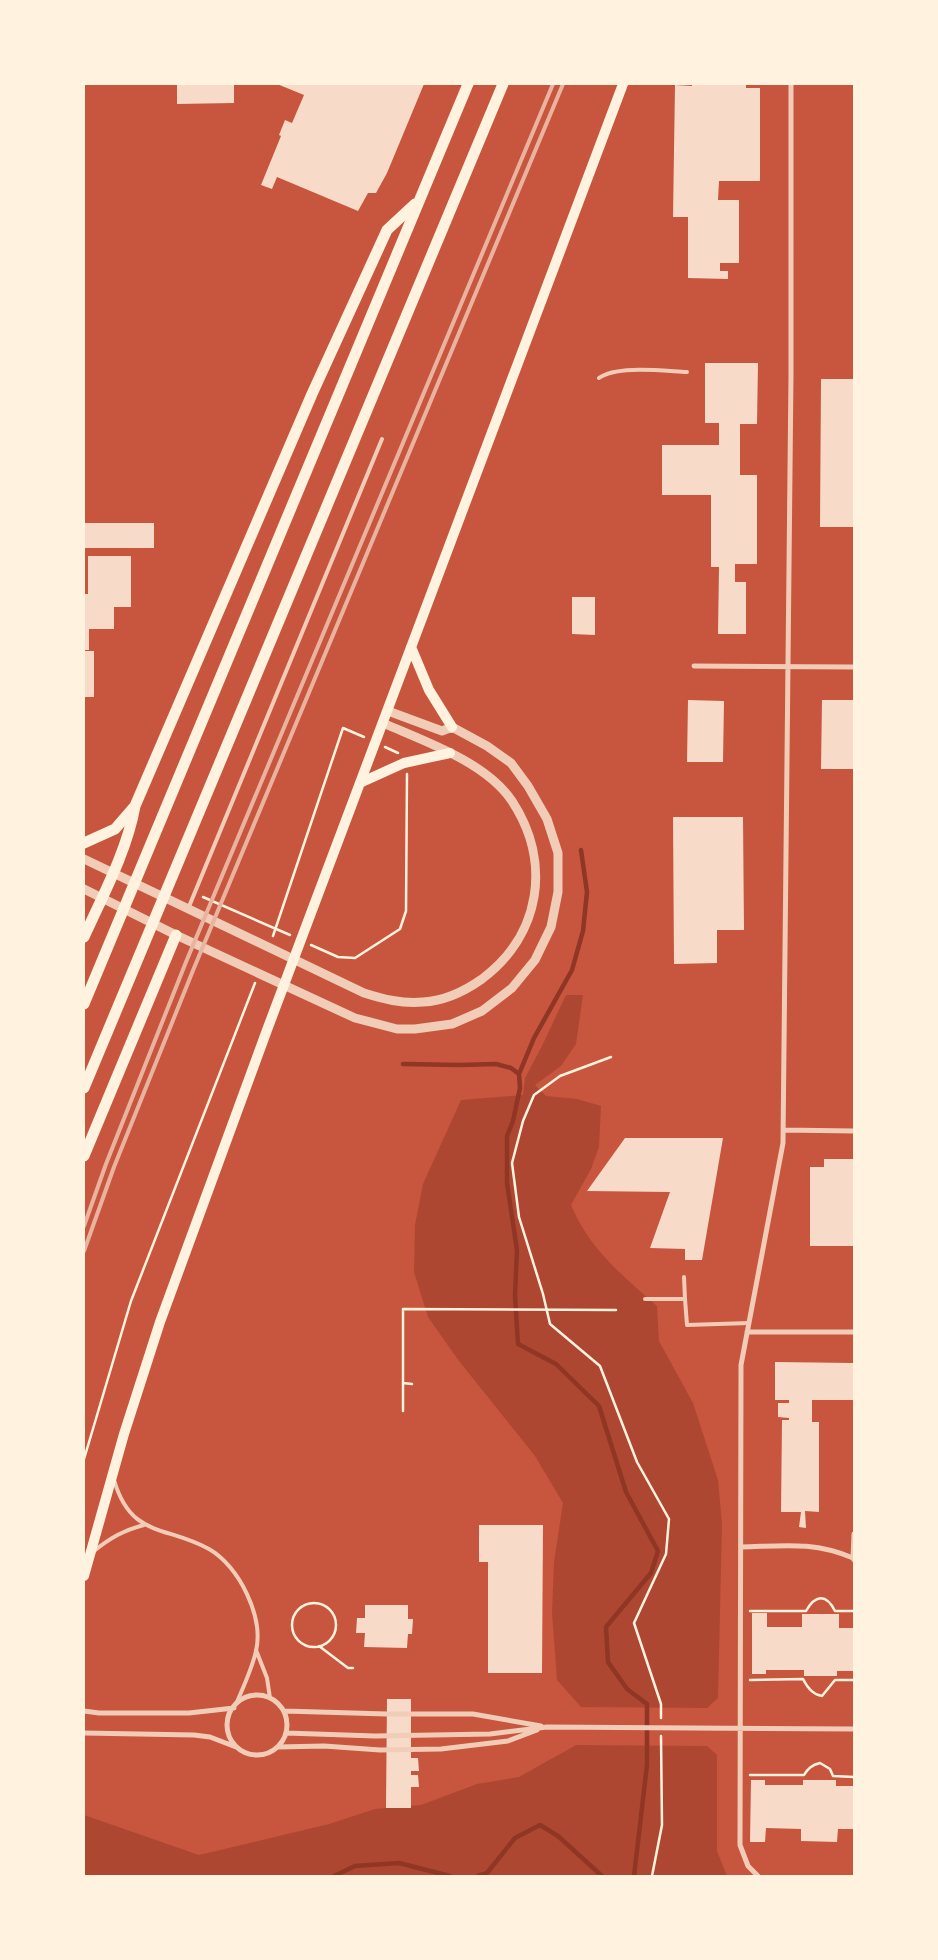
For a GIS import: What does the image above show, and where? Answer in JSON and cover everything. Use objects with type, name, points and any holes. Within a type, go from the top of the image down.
[{"type":"highway","points":[[85,1001],[468,84]]},
{"type":"highway","points":[[84,1088],[503,84]]},
{"type":"highway","points":[[84,937],[112,873],[132,821],[135,806],[308,403],[387,230],[419,200]]},
{"type":"highway","points":[[84,843],[115,829],[135,806]]},
{"type":"highway","points":[[84,1156],[176,935]]},
{"type":"main road","points":[[84,1576],[112,1475],[160,1322],[267,1030],[624,84]]},
{"type":"main road","points":[[411,647],[429,690],[452,727]]},
{"type":"main road","points":[[362,782],[410,761],[450,753]]},
{"type":"street","points":[[758,1876],[748,1866],[740,1845],[741,1365],[783,1143],[791,375],[791,84]]},
{"type":"street","points":[[694,666],[854,667]]},
{"type":"street","points":[[84,889],[176,935],[341,1012],[380,1026],[415,1029],[452,1024],[482,1011],[512,988],[535,960],[551,927],[558,892],[558,853],[547,819],[528,786],[511,763],[452,727],[442,731],[388,711]]},
{"type":"street","points":[[84,859],[364,993],[386,1000],[424,1002],[460,992],[475,984],[504,960],[528,922],[533,902],[536,871],[533,850],[526,828],[511,800],[496,784],[472,765],[450,753],[383,723]]},
{"type":"street","points":[[783,1130],[854,1131]]},
{"type":"street","points":[[747,1332],[854,1332]]},
{"type":"street","points":[[741,1547],[815,1546],[835,1550],[854,1559],[854,1534]]},
{"type":"street","points":[[84,1733],[210,1737],[249,1754],[260,1755],[278,1747],[286,1733],[287,1720],[284,1711],[278,1704],[270,1698],[254,1696],[244,1698],[235,1706],[230,1713],[228,1728],[233,1742],[238,1748]]},
{"type":"street","points":[[84,1710],[99,1713],[190,1713],[235,1706]]},
{"type":"street","points":[[284,1711],[473,1714],[547,1727]]},
{"type":"street","points":[[278,1747],[324,1746],[380,1750],[442,1749],[508,1741],[547,1727]]},
{"type":"street","points":[[286,1733],[374,1736],[490,1734],[547,1727],[854,1729]]},
{"type":"lane","points":[[599,378],[605,373],[622,371],[687,372]]},
{"type":"lane","points":[[188,909],[382,439]]},
{"type":"lane","points":[[684,1277],[687,1325],[749,1323]]},
{"type":"lane","points":[[645,1299],[685,1299]]},
{"type":"lane","points":[[112,1475],[123,1504],[144,1525],[209,1550],[228,1564],[237,1576],[249,1599],[254,1619],[256,1650],[267,1678],[270,1698]]},
{"type":"lane","points":[[90,1554],[110,1538],[131,1528],[144,1525]]},
{"type":"lane","points":[[235,1706],[256,1650]]},
{"type":"path","points":[[286,902],[343,728]]},
{"type":"path","points":[[84,1459],[131,1302],[238,1029]]},
{"type":"path","points":[[611,1057],[560,1076],[534,1095],[523,1121],[512,1163],[519,1217],[543,1294],[550,1324],[600,1366],[637,1462],[669,1519],[666,1554],[634,1623],[661,1704],[661,1723]]},
{"type":"path","points":[[403,1411],[404,1309],[616,1310]]},
{"type":"path","points":[[403,1383],[412,1384]]},
{"type":"path","points":[[750,1611],[806,1611],[817,1598],[824,1598],[831,1602],[835,1611],[854,1611]]},
{"type":"path","points":[[319,1646],[330,1640],[334,1634],[336,1619],[328,1608],[314,1603],[308,1604],[296,1613],[293,1619],[294,1633],[304,1644],[319,1646],[348,1668],[352,1668]]},
{"type":"path","points":[[750,1680],[803,1679],[812,1691],[822,1696],[835,1680],[854,1680]]},
{"type":"path","points":[[652,1876],[662,1824],[661,1732]]},
{"type":"path","points":[[748,1775],[804,1775],[814,1764],[820,1763],[830,1769],[834,1776],[854,1776]]},
{"type":"shaded area","points":[[566,995],[583,995],[576,1044],[561,1066],[535,1085],[546,1096],[577,1099],[601,1106],[599,1147],[591,1169],[571,1205],[597,1249],[619,1272],[657,1306],[659,1341],[693,1403],[718,1480],[722,1524],[718,1698],[707,1708],[581,1707],[557,1680],[552,1613],[554,1562],[563,1503],[535,1456],[459,1361],[428,1317],[414,1272],[415,1225],[423,1184],[461,1100],[523,1095],[525,1078]]},
{"type":"shaded area","points":[[576,1745],[707,1746],[717,1755],[717,1851],[727,1876],[84,1876],[84,1815],[199,1855],[329,1824],[375,1809],[421,1805],[477,1784],[519,1777]]},
{"type":"building","points":[[177,84],[234,84],[234,103],[177,104]]},
{"type":"building","points":[[277,84],[424,84],[387,173],[376,193],[368,193],[358,211],[277,177],[272,189],[261,185],[281,136],[279,135],[285,120],[292,123],[304,95]]},
{"type":"building","points":[[692,84],[746,84],[746,88],[760,88],[760,181],[719,181],[718,200],[739,200],[739,263],[720,263],[720,271],[728,271],[728,279],[688,278],[688,217],[673,217],[675,85],[692,86]]},
{"type":"building","points":[[705,363],[758,363],[757,424],[740,424],[740,475],[757,475],[757,564],[735,564],[735,582],[746,582],[746,634],[718,634],[719,567],[711,567],[711,495],[662,495],[662,445],[719,445],[719,423],[705,423]]},
{"type":"building","points":[[821,379],[854,379],[854,527],[820,527]]},
{"type":"building","points":[[84,523],[154,523],[154,548],[84,548]]},
{"type":"building","points":[[88,556],[131,556],[131,607],[114,607],[114,629],[89,629],[89,650],[84,650],[84,594],[88,594]]},
{"type":"building","points":[[572,597],[595,597],[595,635],[572,634]]},
{"type":"building","points":[[84,651],[94,651],[94,697],[84,697]]},
{"type":"building","points":[[688,700],[724,701],[723,762],[687,762]]},
{"type":"building","points":[[822,700],[854,700],[854,769],[821,769]]},
{"type":"building","points":[[673,817],[743,817],[744,930],[717,930],[717,963],[674,964]]},
{"type":"building","points":[[625,1138],[723,1138],[702,1260],[685,1260],[685,1249],[650,1248],[670,1192],[587,1191]]},
{"type":"building","points":[[824,1159],[854,1159],[854,1246],[810,1246],[810,1167],[824,1167]]},
{"type":"building","points":[[775,1362],[854,1363],[854,1400],[812,1400],[812,1422],[819,1422],[819,1512],[805,1511],[806,1528],[799,1527],[801,1512],[781,1512],[782,1420],[789,1420],[789,1418],[778,1417],[778,1403],[789,1403],[789,1400],[775,1400]]},
{"type":"building","points":[[479,1525],[543,1525],[542,1673],[488,1673],[488,1562],[479,1562]]},
{"type":"building","points":[[365,1605],[408,1605],[408,1619],[413,1619],[412,1634],[408,1634],[407,1648],[364,1647],[365,1633],[356,1633],[357,1618],[365,1618]]},
{"type":"building","points":[[752,1613],[767,1613],[767,1627],[802,1627],[802,1614],[839,1614],[839,1628],[854,1628],[854,1671],[837,1671],[837,1676],[804,1676],[804,1670],[766,1670],[766,1674],[752,1674]]},
{"type":"building","points":[[387,1699],[411,1699],[411,1758],[418,1758],[419,1771],[411,1771],[411,1775],[418,1775],[419,1787],[411,1787],[411,1808],[386,1808]]},
{"type":"building","points":[[751,1780],[765,1780],[765,1785],[803,1785],[803,1780],[836,1780],[836,1786],[854,1786],[854,1829],[838,1829],[837,1842],[801,1841],[801,1829],[766,1828],[765,1842],[750,1842]]},
{"type":"waterway","points":[[581,850],[587,892],[583,931],[572,970],[534,1038],[519,1074],[520,1088],[513,1121],[507,1136],[507,1183],[517,1250],[515,1296],[518,1344],[556,1364],[599,1406],[626,1492],[658,1551],[651,1573],[606,1627],[608,1662],[627,1689],[647,1704],[647,1765],[634,1876]]},
{"type":"waterway","points":[[403,1064],[496,1064],[511,1068],[519,1074]]},
{"type":"waterway","points":[[478,1876],[487,1873],[515,1838],[540,1825],[558,1836],[602,1876]]},
{"type":"waterway","points":[[334,1876],[355,1866],[399,1863],[450,1876]]},
{"type":"railway","points":[[84,1226],[106,1164],[186,962],[553,84]]},
{"type":"railway","points":[[84,1251],[114,1167],[194,968],[563,84]]}]
